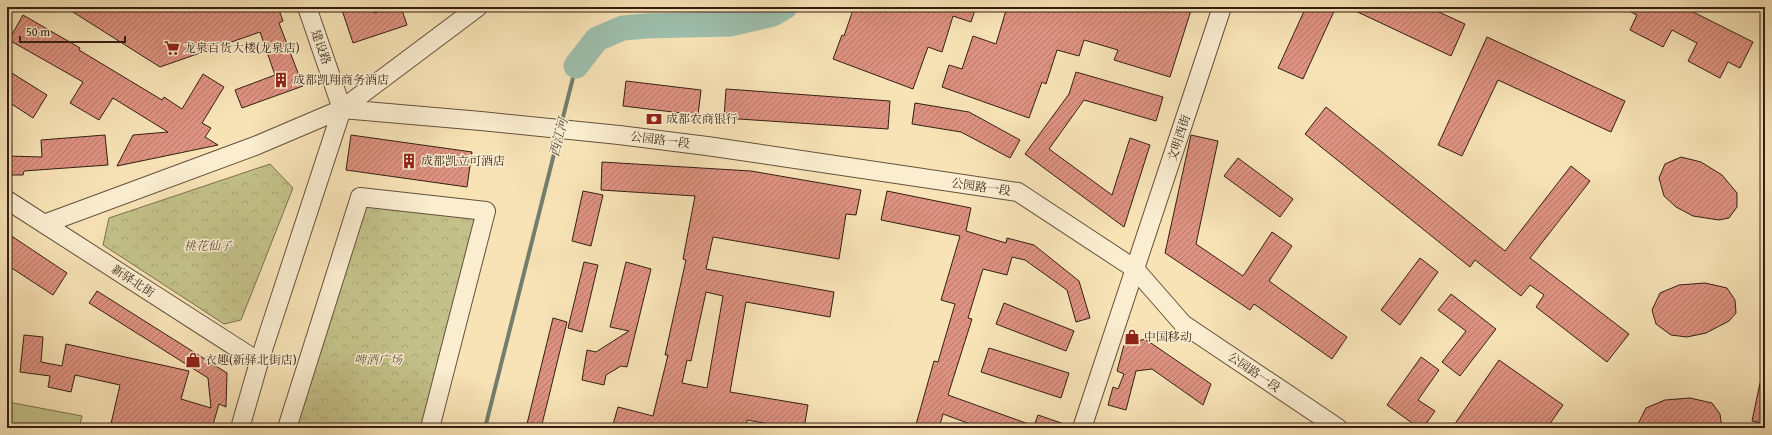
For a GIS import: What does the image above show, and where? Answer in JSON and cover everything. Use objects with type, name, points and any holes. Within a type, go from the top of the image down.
[{"type":"street","name":"建设路","points":[[307,7],[342,109]]},
{"type":"street","points":[[44,224],[255,146],[342,109],[478,7]]},
{"type":"street","name":"文明西街","points":[[1082,428],[1222,7]]},
{"type":"street","points":[[240,428],[259,362],[342,109]]},
{"type":"street","name":"公园路一段","points":[[342,109],[619,135],[715,147],[1018,192],[1135,270],[1183,324],[1338,428]]},
{"type":"street","points":[[287,428],[360,197],[486,211],[430,428]]},
{"type":"street","name":"新驿北街","points":[[7,200],[259,362]]},
{"type":"green space","name":"桃花仙子","points":[[270,164],[293,188],[241,320],[224,324],[103,245],[109,218]]},
{"type":"green space","name":"啤酒广场","points":[[360,197],[486,211],[430,428],[287,428]]},
{"type":"green space","points":[[8,402],[82,416],[79,428],[7,428]]},
{"type":"building","name":"龙泉百货大楼(龙泉店)","points":[[65,7],[278,7],[283,21],[279,23],[303,86],[242,108],[235,90],[275,75],[260,32],[160,67]]},
{"type":"building","points":[[341,7],[372,7],[374,13],[391,7],[401,7],[407,25],[353,43]]},
{"type":"building","points":[[854,7],[976,7],[971,22],[953,16],[942,52],[928,47],[913,89],[833,59],[842,35],[844,36]]},
{"type":"building","points":[[1007,7],[1192,7],[1170,77],[1114,60],[1118,50],[1084,40],[1079,56],[1057,50],[1046,84],[1042,82],[1029,118],[942,87],[949,65],[962,69],[973,36],[996,44]]},
{"type":"building","points":[[1306,7],[1336,7],[1303,79],[1278,68]]},
{"type":"building","points":[[1347,7],[1428,7],[1465,24],[1451,56]]},
{"type":"building","points":[[1621,7],[1683,7],[1753,42],[1740,68],[1728,62],[1720,78],[1688,61],[1697,43],[1672,30],[1663,47],[1630,30],[1637,15]]},
{"type":"building","points":[[23,15],[80,48],[79,50],[162,100],[164,97],[182,109],[203,74],[224,87],[202,123],[211,128],[205,137],[218,145],[117,166],[133,135],[168,132],[113,98],[99,120],[70,103],[83,82],[9,40]]},
{"type":"building","points":[[1487,37],[1625,101],[1611,132],[1498,80],[1462,156],[1438,145]]},
{"type":"building","points":[[7,70],[47,95],[33,118],[7,101]]},
{"type":"building","points":[[1076,72],[1163,97],[1156,121],[1084,100],[1049,149],[1112,195],[1130,138],[1150,145],[1124,227],[1025,154],[1069,94]]},
{"type":"building","points":[[626,81],[701,90],[698,115],[623,106]]},
{"type":"building","points":[[726,89],[890,101],[888,129],[724,118]]},
{"type":"building","points":[[915,103],[969,112],[1020,140],[1010,158],[961,132],[912,124]]},
{"type":"building","points":[[1326,107],[1505,251],[1571,166],[1590,181],[1530,258],[1629,334],[1607,362],[1536,307],[1544,295],[1530,285],[1521,296],[1475,260],[1470,267],[1305,134]]},
{"type":"building","points":[[105,135],[108,165],[24,171],[23,175],[7,175],[7,156],[42,157],[41,140]]},
{"type":"building","name":"成都凯立可酒店","points":[[351,135],[472,152],[467,187],[346,170]]},
{"type":"building","points":[[1191,135],[1218,141],[1196,244],[1243,276],[1272,232],[1292,246],[1269,281],[1347,337],[1332,359],[1254,304],[1250,310],[1165,253]]},
{"type":"building","points":[[1681,157],[1701,162],[1722,175],[1737,193],[1737,207],[1729,218],[1719,220],[1693,216],[1676,207],[1664,196],[1659,178],[1665,164]]},
{"type":"building","points":[[1238,158],[1293,199],[1280,217],[1224,176]]},
{"type":"building","points":[[602,162],[751,171],[861,190],[856,215],[846,214],[839,259],[713,237],[706,269],[834,292],[830,317],[746,302],[730,392],[808,405],[804,428],[790,428],[747,420],[746,428],[612,428],[618,407],[653,416],[668,355],[665,355],[686,260],[683,259],[695,196],[601,190]],"holes":[[[706,292],[723,296],[707,388],[682,383],[687,360],[691,361]]]},
{"type":"building","points":[[583,191],[603,195],[591,246],[572,241]]},
{"type":"building","points":[[887,191],[971,208],[966,231],[1006,243],[1007,238],[1034,245],[1079,281],[1090,318],[1076,322],[1067,290],[1025,260],[1012,257],[1007,275],[983,269],[968,318],[972,319],[948,395],[1034,426],[1038,415],[1070,426],[1070,428],[981,428],[943,414],[939,428],[915,428],[934,361],[938,362],[955,304],[941,300],[960,236],[881,220]]},
{"type":"building","points":[[7,233],[67,273],[53,295],[7,265]]},
{"type":"building","points":[[1420,258],[1438,272],[1400,325],[1381,310]]},
{"type":"building","points":[[584,262],[598,265],[582,332],[568,328]]},
{"type":"building","points":[[626,262],[651,269],[627,367],[621,366],[606,375],[604,385],[582,380],[587,350],[596,352],[629,331],[610,327]]},
{"type":"building","points":[[1705,283],[1727,288],[1735,300],[1736,313],[1729,321],[1706,333],[1687,337],[1671,335],[1656,324],[1652,310],[1660,293],[1679,285]]},
{"type":"building","points":[[97,291],[227,373],[226,407],[219,404],[212,428],[110,428],[120,385],[75,375],[71,392],[48,387],[50,376],[20,372],[24,335],[43,337],[41,362],[62,366],[66,344],[189,371],[181,399],[211,408],[208,378],[89,303]]},
{"type":"building","points":[[1451,294],[1496,329],[1460,376],[1442,362],[1466,331],[1438,310]]},
{"type":"building","points":[[1004,303],[1074,331],[1066,351],[996,324]]},
{"type":"building","points":[[553,318],[567,322],[548,400],[541,428],[526,428]]},
{"type":"building","points":[[1145,339],[1211,384],[1203,405],[1152,369],[1136,371],[1126,410],[1108,405],[1113,387],[1118,389],[1124,374],[1117,371],[1124,345]]},
{"type":"building","points":[[989,348],[1069,373],[1061,398],[981,372]]},
{"type":"building","points":[[1421,357],[1439,370],[1418,400],[1435,411],[1423,428],[1419,428],[1387,405]]},
{"type":"building","points":[[1499,360],[1563,405],[1547,428],[1452,428]]},
{"type":"building","points":[[1760,383],[1765,383],[1765,424],[1752,421]]},
{"type":"building","points":[[1690,398],[1712,403],[1720,414],[1722,428],[1636,428],[1646,408],[1665,400]]},
{"type":"waterway","name":"西江河","points":[[576,66],[597,39],[623,28],[730,24],[773,14],[785,7]]},
{"type":"waterway","name":"西江河","points":[[561,125],[576,66]]},
{"type":"waterway","name":"西江河","points":[[485,428],[559,134]]},
{"type":"place","name":"龙泉百货大楼(龙泉店)","points":[[172,48]]},
{"type":"place","name":"成都凯翔商务酒店","points":[[281,80]]},
{"type":"place","name":"成都农商银行","points":[[654,119]]},
{"type":"place","name":"成都凯立可酒店","points":[[409,161]]},
{"type":"place","name":"中国移动","points":[[1132,337]]},
{"type":"place","name":"衣趣(新驿北街店)","points":[[193,360]]}]
